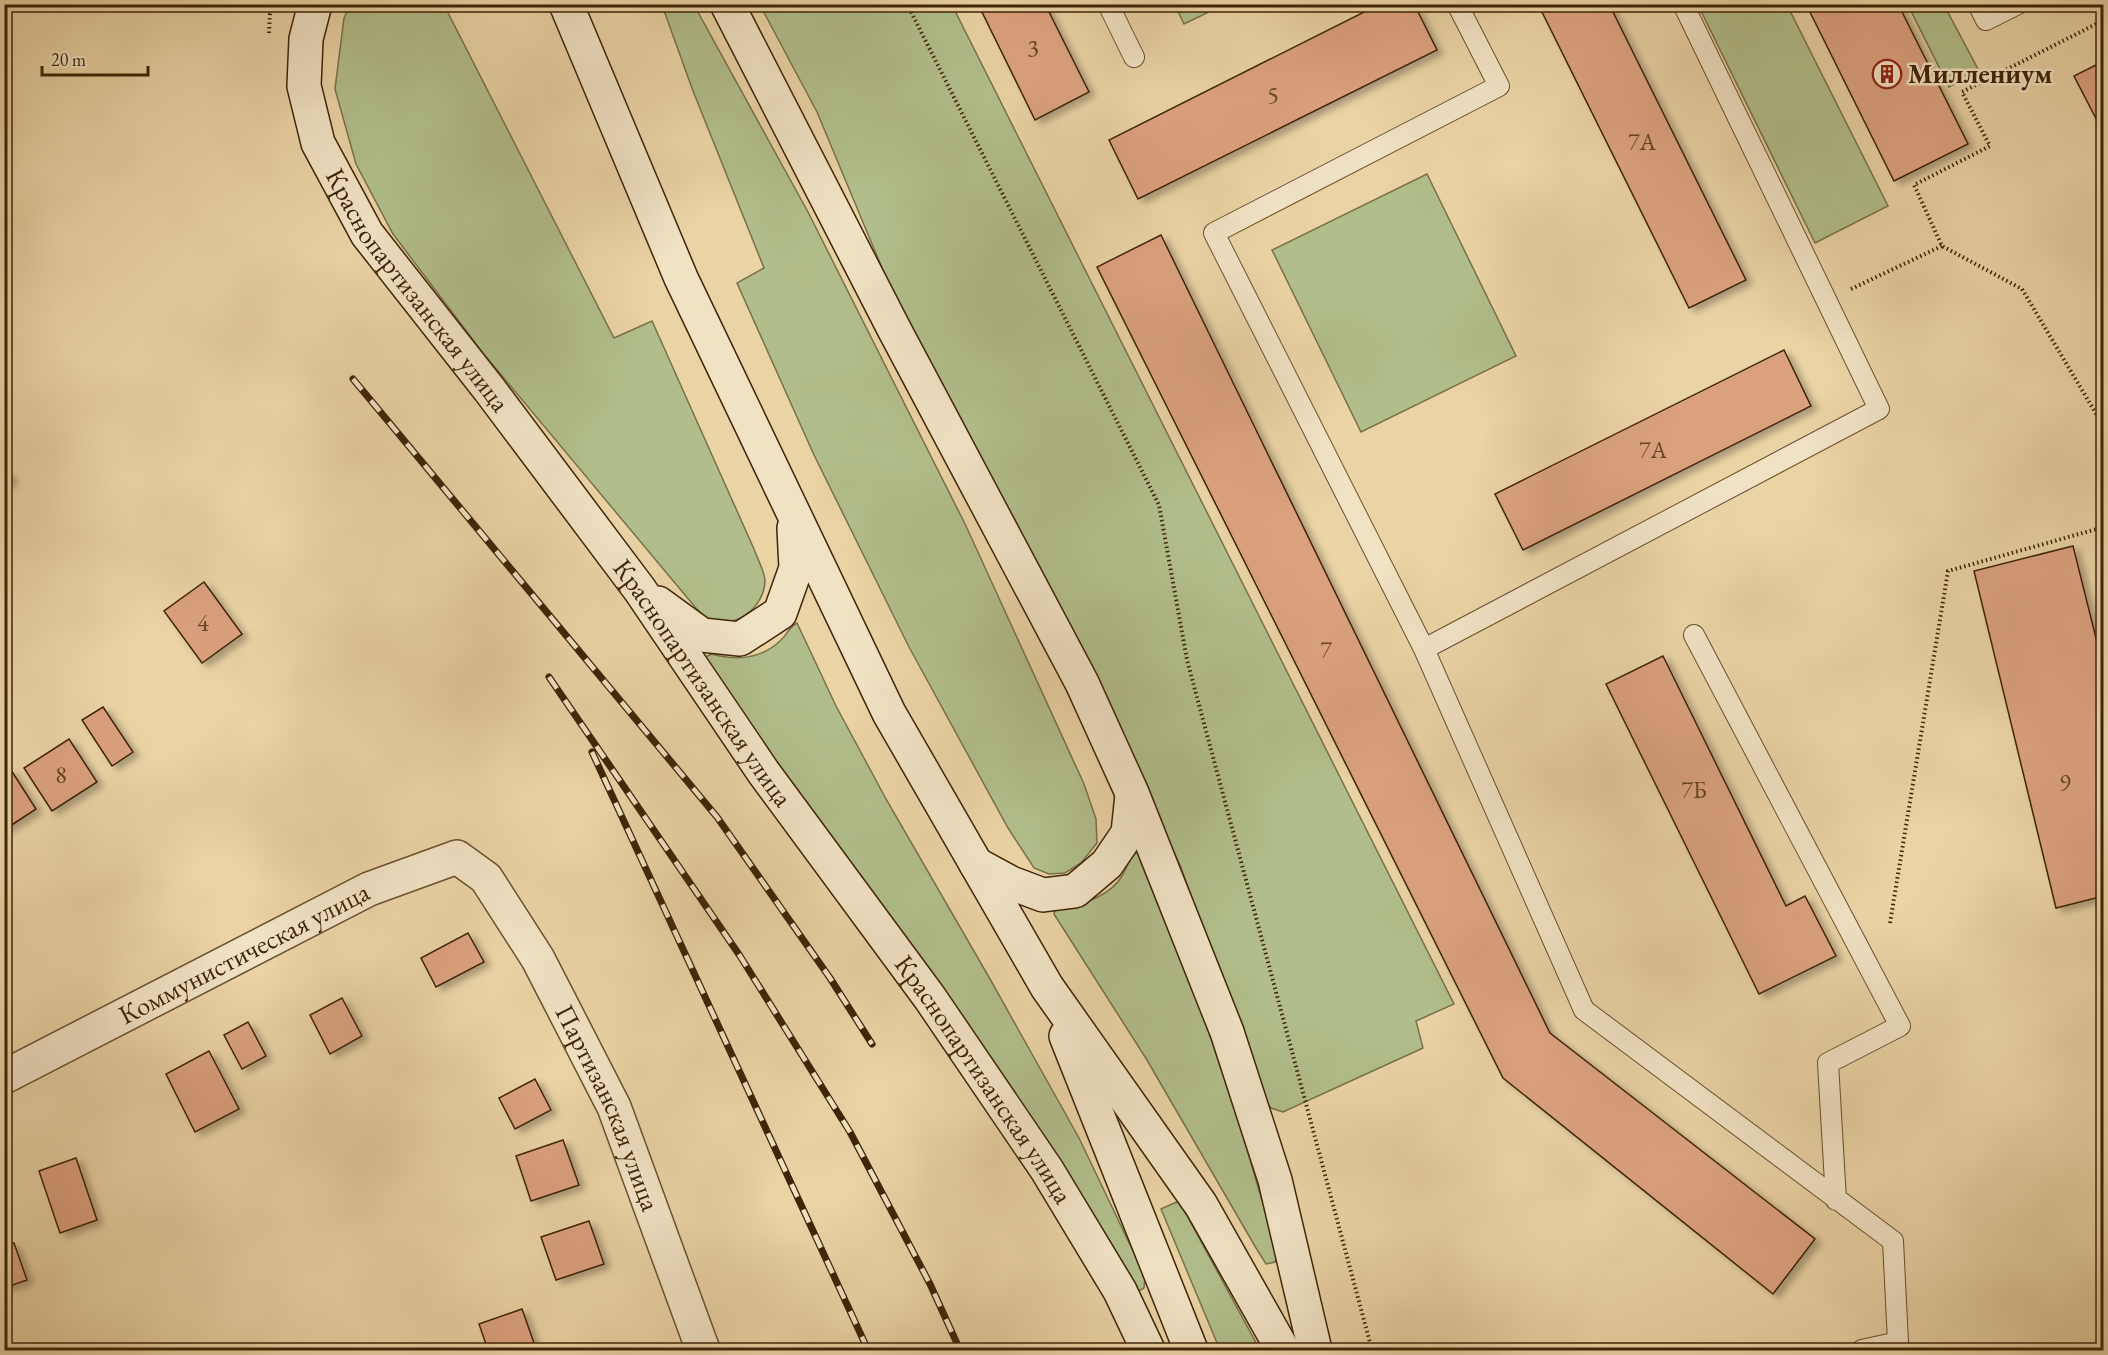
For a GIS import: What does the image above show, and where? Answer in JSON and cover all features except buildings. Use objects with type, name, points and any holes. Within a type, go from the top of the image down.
[{"type":"main road","name":"Краснопартизанская улица","points":[[315,4],[306,39],[304,86],[318,143],[367,234],[489,389],[640,590],[764,773],[930,998],[1047,1170],[1120,1291],[1148,1350]]},
{"type":"main road","points":[[566,4],[681,279],[889,713],[1047,987],[1201,1205],[1282,1350]]},
{"type":"main road","points":[[727,4],[893,327],[1082,683],[1132,794],[1231,1043],[1275,1180],[1315,1350]]},
{"type":"main road","points":[[640,590],[702,635],[740,639],[780,613],[796,568],[793,515]]},
{"type":"main road","points":[[976,864],[1011,883],[1043,895],[1075,891],[1107,864],[1128,833],[1132,794]]},
{"type":"main road","name":"Коммунистическая улица","points":[[4,1077],[369,889],[457,857],[486,878]]},
{"type":"main road","name":"Партизанская улица","points":[[486,878],[538,959],[614,1107],[703,1350]]},
{"type":"main road","points":[[1047,987],[1191,1350]]},
{"type":"lane","points":[[1108,4],[1134,57]]},
{"type":"lane","points":[[1457,4],[1498,86],[1214,233],[1424,649],[1584,1010],[1893,1241],[1898,1342],[1862,1350]]},
{"type":"lane","points":[[1424,649],[1880,409],[1683,4]]},
{"type":"lane","points":[[1978,4],[1986,20],[2018,4]]},
{"type":"lane","points":[[1694,635],[1900,1026],[1828,1063],[1836,1200]]},
{"type":"path","points":[[907,4],[1159,505],[1187,660],[1372,1350]]},
{"type":"path","points":[[2103,20],[1962,92],[1990,146],[1914,185],[1942,246],[2022,289],[2103,426]]},
{"type":"path","points":[[1827,301],[1942,246]]},
{"type":"path","points":[[1890,923],[1948,571],[2103,527]]},
{"type":"green space","points":[[350,5],[444,5],[614,338],[652,321],[763,572],[764,590],[760,599],[747,614],[729,622],[719,622],[707,618],[695,607],[483,353],[393,234],[356,164],[335,89],[344,18]]},
{"type":"green space","points":[[662,5],[694,5],[808,212],[966,526],[1084,784],[1096,819],[1097,843],[1081,863],[1065,873],[1049,874],[1034,868],[1008,828],[909,647],[814,455],[737,283],[764,268],[693,91]]},
{"type":"green space","points":[[760,5],[952,5],[1454,1004],[1416,1021],[1423,1048],[1283,1112],[1271,1108],[1263,1096],[1180,865],[1091,678],[900,311],[817,112]]},
{"type":"green space","points":[[1175,5],[1223,5],[1184,24]]},
{"type":"green space","points":[[1698,5],[1787,5],[1888,206],[1815,243]]},
{"type":"green space","points":[[1908,5],[1944,5],[1979,71],[1949,87]]},
{"type":"green space","points":[[1427,174],[1516,356],[1361,432],[1272,250]]},
{"type":"green space","points":[[797,623],[836,706],[886,799],[1079,1138],[1145,1276],[1144,1288],[1139,1291],[1131,1289],[705,657],[712,654],[739,658],[765,652]]},
{"type":"green space","points":[[1137,852],[1141,852],[1176,934],[1239,1122],[1277,1252],[1275,1262],[1266,1264],[1147,1060],[1054,914],[1055,910],[1092,900],[1109,890],[1122,876]]},
{"type":"green space","points":[[1179,1201],[1260,1350],[1220,1350],[1161,1209]]},
{"type":"railway","points":[[353,379],[717,817],[830,978],[872,1044]]},
{"type":"railway","points":[[549,677],[740,956],[850,1132],[930,1284],[960,1350]]},
{"type":"railway","points":[[592,752],[868,1350]]},
{"type":"place","name":"Миллениум","points":[[1887,74]]}]
